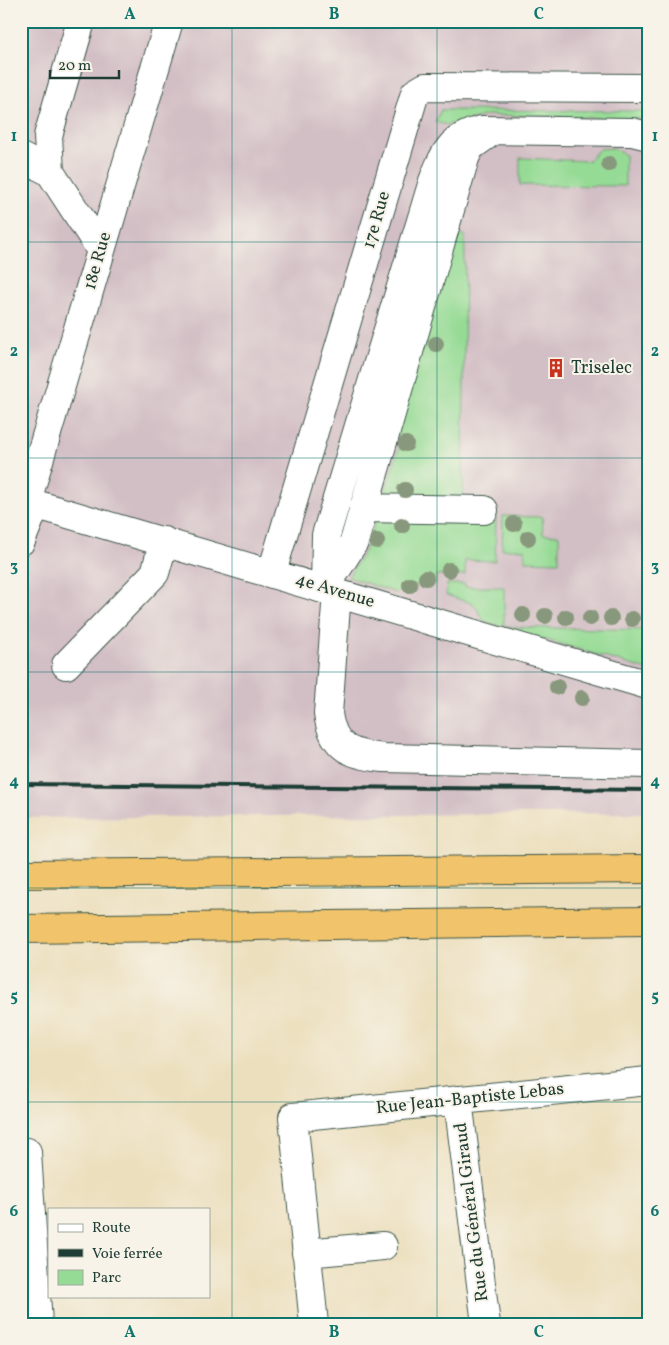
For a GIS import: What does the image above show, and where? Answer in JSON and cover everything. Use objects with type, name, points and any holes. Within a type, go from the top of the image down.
[{"type":"highway","points":[[21,874],[635,869]]},
{"type":"highway","points":[[612,930],[648,921]]},
{"type":"highway","points":[[21,929],[321,926],[612,930],[648,939]]},
{"type":"street","points":[[50,172],[48,136],[81,21]]},
{"type":"street","name":"18e Rue","points":[[21,541],[28,502],[169,21]]},
{"type":"street","name":"17e Rue","points":[[272,572],[415,93],[425,87],[648,88]]},
{"type":"street","points":[[331,591],[354,542],[465,158],[470,147],[482,137],[500,129]]},
{"type":"street","points":[[648,136],[632,132],[500,129],[482,130],[466,134],[452,144],[439,167],[326,535],[331,591],[328,714],[330,731],[352,753],[384,758],[648,764]]},
{"type":"street","points":[[21,157],[50,172],[101,250]]},
{"type":"street","name":"4e Avenue","points":[[28,502],[272,572],[648,685]]},
{"type":"street","points":[[363,508],[484,510]]},
{"type":"street","points":[[66,665],[155,573],[164,541]]},
{"type":"street","name":"Rue Jean-Baptiste Lebas","points":[[306,1253],[293,1117],[648,1081]]},
{"type":"street","name":"Rue du Général Giraud","points":[[458,1100],[486,1324]]},
{"type":"street","points":[[27,1152],[38,1324]]},
{"type":"street","points":[[314,1324],[306,1253],[383,1246]]},
{"type":"shaded area","points":[[21,21],[648,21],[648,813],[21,818]]},
{"type":"green space","points":[[441,110],[648,111],[648,119],[488,115],[448,125],[435,122]]},
{"type":"green space","points":[[613,148],[625,155],[625,186],[520,185],[520,158],[588,161],[599,149]]},
{"type":"green space","points":[[449,235],[465,235],[463,501],[386,499],[384,494],[401,442],[393,425]]},
{"type":"green space","points":[[377,515],[496,516],[495,561],[465,560],[465,575],[436,575],[436,584],[416,585],[396,593],[348,577],[365,550]]},
{"type":"green space","points":[[503,516],[542,517],[543,534],[559,535],[559,562],[525,561],[525,549],[502,549]]},
{"type":"green space","points":[[447,584],[465,584],[465,587],[504,587],[504,627],[648,630],[648,670],[503,627],[484,621],[474,604],[446,595]]},
{"type":"railway","points":[[21,784],[648,790]]},
{"type":"place","name":"Triselec","points":[[556,368]]}]
